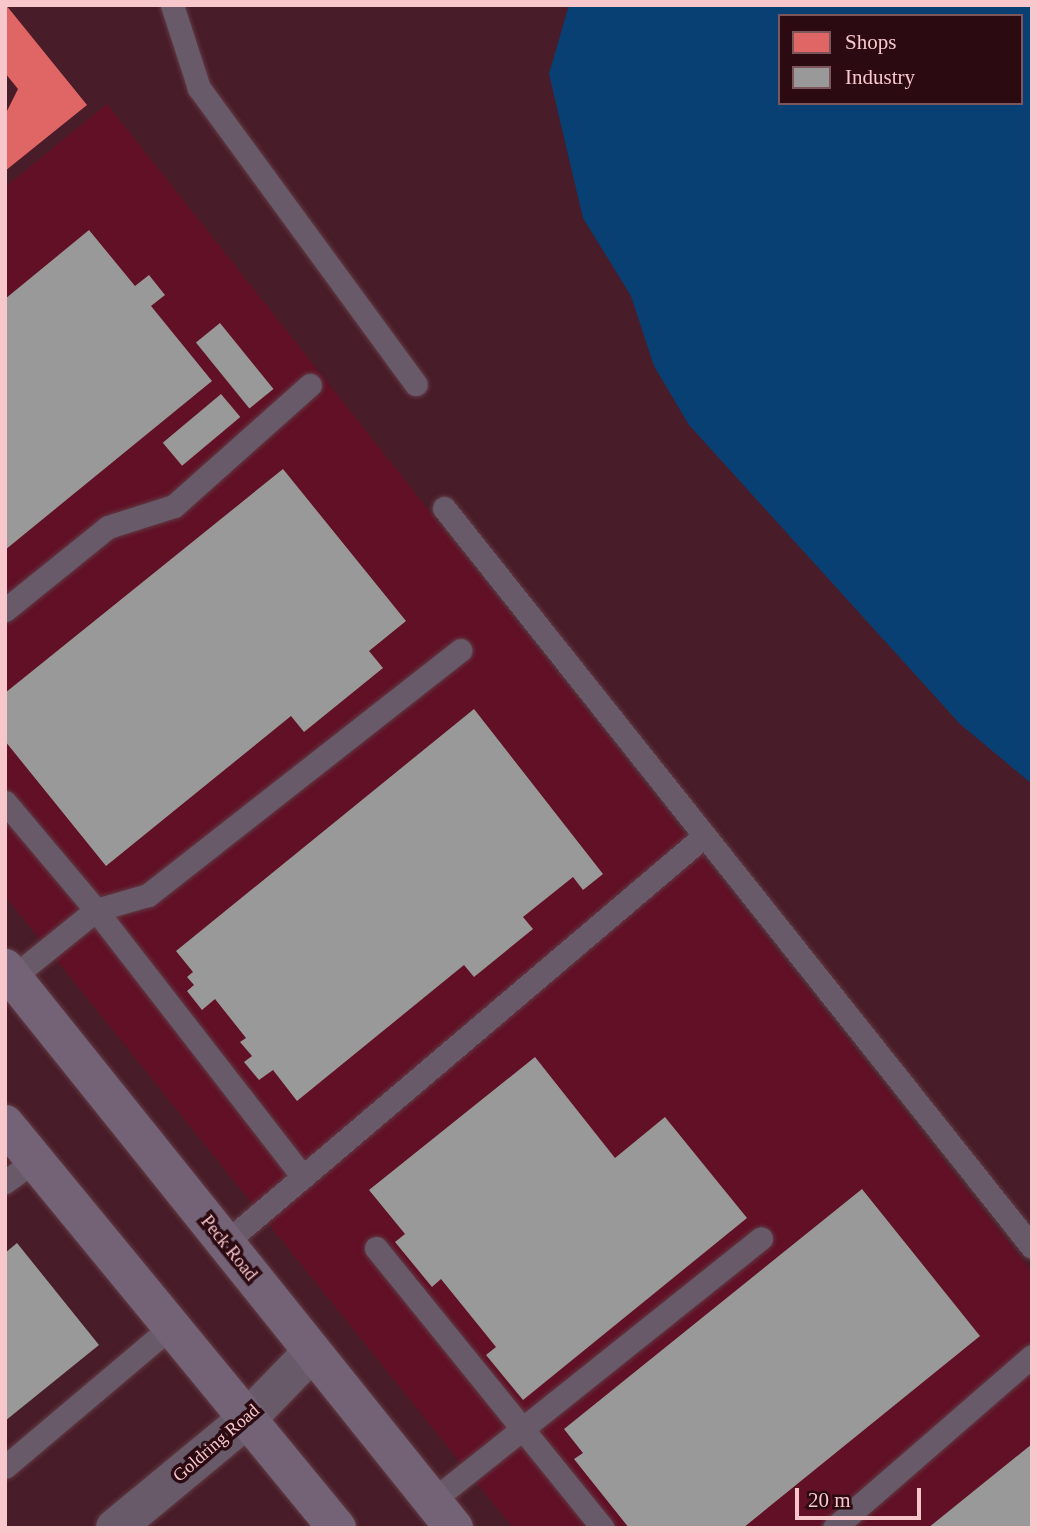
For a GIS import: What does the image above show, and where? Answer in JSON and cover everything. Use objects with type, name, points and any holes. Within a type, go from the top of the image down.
[{"type":"main road","name":"Peck Road","points":[[9,973],[443,1514]]},
{"type":"main road","points":[[5,1124],[249,1417],[337,1528]]},
{"type":"street","name":"Goldring Road","points":[[115,1528],[249,1417],[312,1352]]},
{"type":"lane","points":[[172,5],[199,88],[416,384]]},
{"type":"lane","points":[[5,610],[108,527],[174,506],[310,385]]},
{"type":"lane","points":[[444,508],[1032,1247]]},
{"type":"lane","points":[[9,973],[96,910],[148,895],[460,650]]},
{"type":"lane","points":[[5,802],[96,910],[303,1177]]},
{"type":"lane","points":[[225,1243],[705,836]]},
{"type":"lane","points":[[5,1182],[35,1160]]},
{"type":"lane","points":[[443,1514],[521,1429],[761,1238]]},
{"type":"lane","points":[[376,1248],[603,1528]]},
{"type":"lane","points":[[5,1467],[173,1325]]},
{"type":"lane","points":[[834,1528],[1032,1356]]},
{"type":"shaded area","points":[[107,104],[1032,1272],[1032,1528],[513,1528],[5,896],[5,187]]},
{"type":"water","points":[[569,5],[1032,5],[1032,784],[960,724],[689,425],[654,366],[631,296],[583,218],[549,74]]},
{"type":"building: Shops","points":[[6,5],[87,105],[5,171],[5,115],[18,89],[5,73]]},
{"type":"building: Industry","points":[[89,230],[135,286],[149,275],[165,295],[151,306],[212,381],[5,550],[5,299]]},
{"type":"building: Industry","points":[[220,323],[273,389],[249,409],[196,343]]},
{"type":"building: Industry","points":[[221,394],[240,417],[182,466],[163,443]]},
{"type":"building: Industry","points":[[283,469],[406,621],[369,651],[383,668],[304,732],[291,716],[106,866],[5,741],[5,693]]},
{"type":"building: Industry","points":[[474,709],[603,874],[583,890],[573,877],[523,917],[533,929],[474,977],[464,965],[297,1101],[273,1070],[259,1080],[244,1062],[252,1056],[240,1042],[246,1038],[215,999],[202,1010],[187,991],[194,985],[187,977],[193,972],[176,951]]},
{"type":"building: Industry","points":[[535,1057],[615,1158],[665,1117],[747,1218],[523,1400],[486,1355],[496,1347],[441,1279],[432,1287],[395,1242],[405,1234],[369,1190]]},
{"type":"building: Industry","points":[[862,1189],[980,1336],[743,1528],[629,1528],[574,1459],[583,1453],[564,1429]]},
{"type":"building: Industry","points":[[17,1243],[99,1345],[5,1421],[5,1253]]},
{"type":"building: Industry","points":[[1032,1444],[1032,1528],[928,1528]]}]
